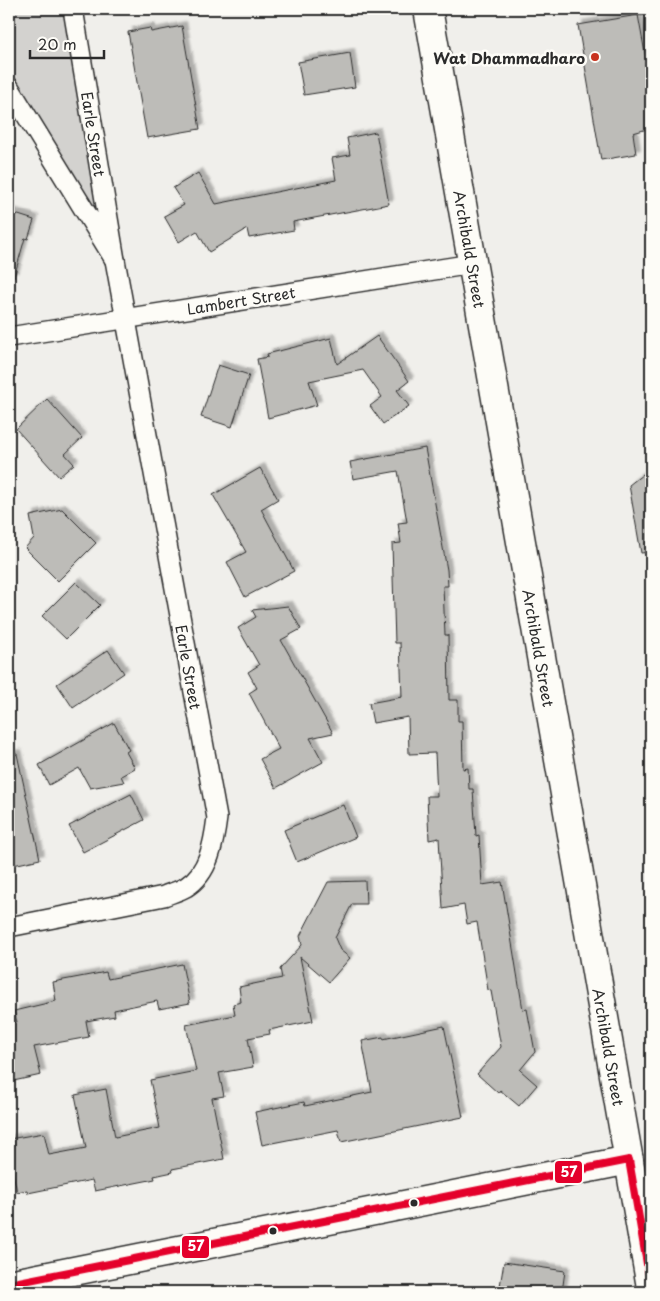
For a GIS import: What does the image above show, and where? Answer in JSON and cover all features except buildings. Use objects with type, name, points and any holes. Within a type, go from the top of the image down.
[{"type":"street","name":"Earle Street","points":[[9,927],[164,896],[187,886],[200,872],[213,848],[217,818],[115,260],[73,9]]},
{"type":"street","name":"Archibald Street","points":[[428,9],[651,1286]]},
{"type":"street","name":"Earle Street","points":[[9,87],[115,260]]},
{"type":"street","name":"Lambert Street","points":[[9,337],[472,264]]},
{"type":"street","points":[[9,1284],[629,1160]]},
{"type":"shaded area","points":[[9,9],[73,9],[115,260],[9,87]]},
{"type":"transit line","name":"57","points":[[9,1284],[629,1160],[651,1287]]},
{"type":"place","name":"Wat Dhammadharo","points":[[595,57]]}]
